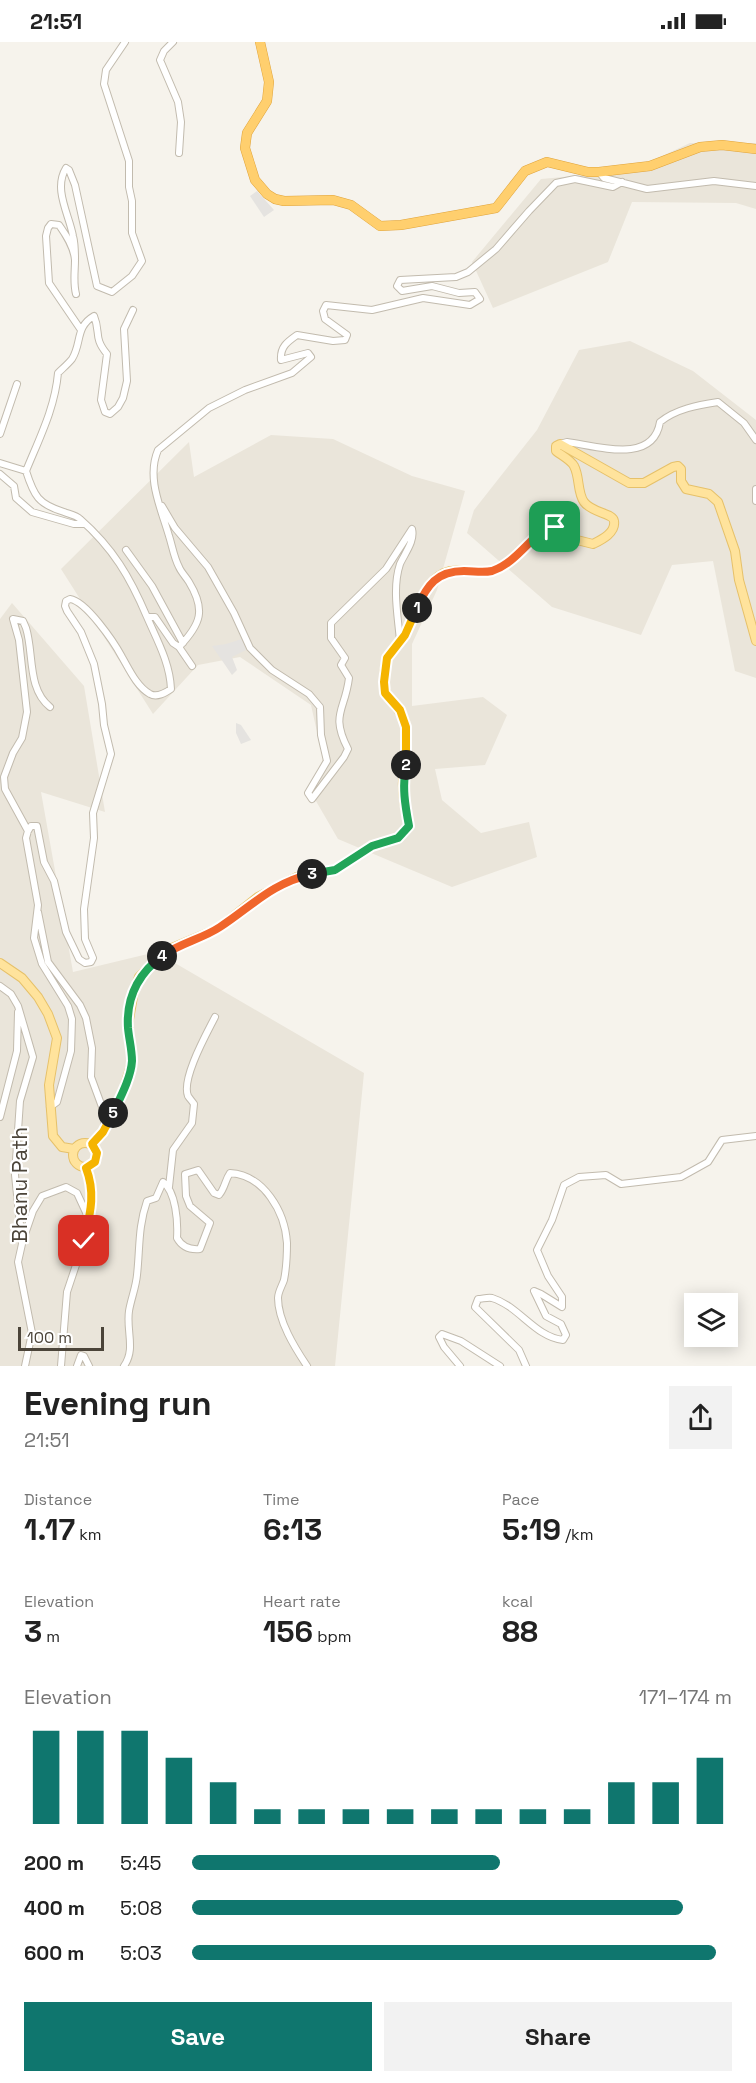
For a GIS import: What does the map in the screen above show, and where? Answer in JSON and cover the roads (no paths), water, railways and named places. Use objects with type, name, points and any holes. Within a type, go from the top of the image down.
[{"type":"highway","points":[[260,42],[268,82],[267,101],[247,133],[245,148],[255,180],[267,194],[275,199],[299,202],[333,200],[351,205],[380,226],[401,225],[496,208],[525,171],[547,162],[599,172],[650,166],[700,147],[722,145],[756,149]]},
{"type":"main road","points":[[92,1144],[103,1132],[123,1092],[132,1062],[128,1019],[139,976],[174,947],[219,928],[258,897],[297,878],[335,870],[372,846],[398,838],[409,826],[403,796],[407,760],[406,727],[400,710],[385,693],[384,682],[387,658],[405,635],[424,591],[445,572],[466,570],[480,573],[494,570],[513,558],[547,527],[561,529],[577,540],[593,544],[608,536],[615,525],[614,519],[611,515],[592,510],[585,504],[580,496],[579,480],[573,464],[556,451],[556,446],[560,444],[629,483],[644,483],[678,466],[681,469],[681,481],[686,489],[709,494],[718,502],[735,551],[739,580],[756,641]]},
{"type":"main road","points":[[0,963],[22,978],[38,997],[48,1014],[57,1038],[49,1085],[53,1136],[62,1147],[74,1149]]},
{"type":"main road","points":[[74,1149],[81,1143],[92,1144]]},
{"type":"main road","points":[[74,1149],[75,1162],[86,1168],[97,1158],[92,1144]]},
{"type":"street","points":[[76,294],[73,234],[63,200],[61,178],[66,168],[75,185],[98,286],[112,292],[132,276],[142,261],[132,233],[129,161],[104,84],[106,70],[125,42]]},
{"type":"street","points":[[173,42],[164,51],[160,60],[178,102],[181,122],[179,153]]},
{"type":"street","points":[[599,172],[604,178],[647,189],[714,181],[756,186]]},
{"type":"street","points":[[181,645],[200,620],[199,602],[189,580],[178,566],[155,495],[155,458],[158,450],[209,408],[245,390],[292,373],[311,357],[308,353],[280,360],[280,352],[286,342],[297,335],[333,341],[345,340],[347,335],[325,319],[323,311],[326,305],[372,310],[423,298],[470,305],[480,299],[475,292],[459,293],[432,286],[402,291],[397,286],[399,280],[456,277],[468,272],[496,249],[556,183],[575,179],[613,187],[622,182]]},
{"type":"street","points":[[75,259],[72,246],[59,225],[51,224],[46,236],[49,283],[81,330]]},
{"type":"street","points":[[103,1132],[105,1114],[91,1077],[92,1048],[86,1018],[80,1005],[48,962],[27,838],[31,826],[37,826],[44,862],[54,881],[66,932],[79,958],[85,963],[91,962],[93,958],[85,939],[84,909],[94,838],[93,813],[111,754],[94,664],[81,632],[65,606],[66,601],[75,600],[91,615],[116,646],[138,683],[150,694],[162,695],[171,689],[170,672],[124,569],[100,537],[78,517],[48,507],[34,495],[26,471],[45,428],[57,389],[58,373],[72,358],[86,321],[94,316],[97,323],[97,340],[107,354],[101,400],[105,412],[110,414],[118,407],[127,381],[124,329],[133,310]]},
{"type":"street","points":[[0,434],[17,384]]},
{"type":"street","points":[[560,444],[567,442],[629,450],[644,447],[653,441],[659,431],[660,422],[666,417],[718,402],[744,423],[756,440]]},
{"type":"street","points":[[0,463],[26,471]]},
{"type":"street","points":[[0,474],[14,486],[16,498],[32,512],[74,524],[84,524]]},
{"type":"street","points":[[756,489],[756,501]]},
{"type":"street","points":[[155,495],[175,528],[208,567],[234,613],[250,648],[272,670],[309,694],[320,707],[321,735],[327,761],[308,793],[312,799],[348,749],[338,721],[349,678],[341,665],[345,658],[331,638],[331,623],[386,569],[412,529],[412,538],[395,585],[400,641]]},
{"type":"street","points":[[126,550],[152,586],[192,666]]},
{"type":"street","points":[[147,617],[155,617],[173,643],[181,645]]},
{"type":"street","points":[[28,831],[5,789],[4,777],[13,753],[22,738],[27,712],[19,640],[13,619],[22,621],[26,627],[36,682],[45,703],[50,707]]},
{"type":"street","points":[[38,905],[34,939],[42,963],[68,1006],[72,1019],[71,1051],[57,1102],[50,1107]]},
{"type":"street","points":[[0,986],[11,994],[18,1006],[17,1051],[0,1117]]},
{"type":"street","points":[[72,1019],[80,1005]]},
{"type":"street","name":"Bhanu Path","points":[[18,1006],[33,1058],[20,1101],[15,1175],[22,1244],[18,1262],[32,1333],[25,1366]]},
{"type":"street","points":[[215,1017],[197,1053],[187,1085],[188,1096],[194,1104],[192,1123],[173,1150],[169,1187],[173,1199],[177,1238],[180,1244],[192,1249],[202,1247],[210,1223],[190,1206],[186,1196],[185,1174],[198,1170],[214,1193],[219,1195],[224,1190],[230,1173],[239,1173],[265,1190],[276,1206],[286,1243],[284,1280],[278,1296],[280,1311],[285,1326],[307,1366]]},
{"type":"street","points":[[526,1366],[519,1350],[475,1307],[478,1299],[491,1297],[551,1339],[563,1340],[566,1335],[561,1324],[546,1316],[534,1291],[562,1307],[562,1297],[548,1276],[537,1250],[552,1220],[564,1185],[579,1176],[606,1175],[621,1184],[681,1177],[708,1162],[722,1140],[756,1136]]},
{"type":"street","points":[[61,1366],[67,1292],[89,1220],[92,1184],[86,1168]]},
{"type":"street","points":[[124,1366],[132,1348],[128,1331],[137,1277],[140,1222],[147,1201],[156,1198],[163,1182],[169,1187]]},
{"type":"street","points":[[22,1244],[33,1211],[42,1196],[66,1187],[77,1193],[89,1220]]},
{"type":"street","points":[[460,1366],[444,1347],[439,1337],[442,1334],[461,1341],[500,1366]]},
{"type":"street","points":[[77,1366],[81,1355],[90,1366]]}]
